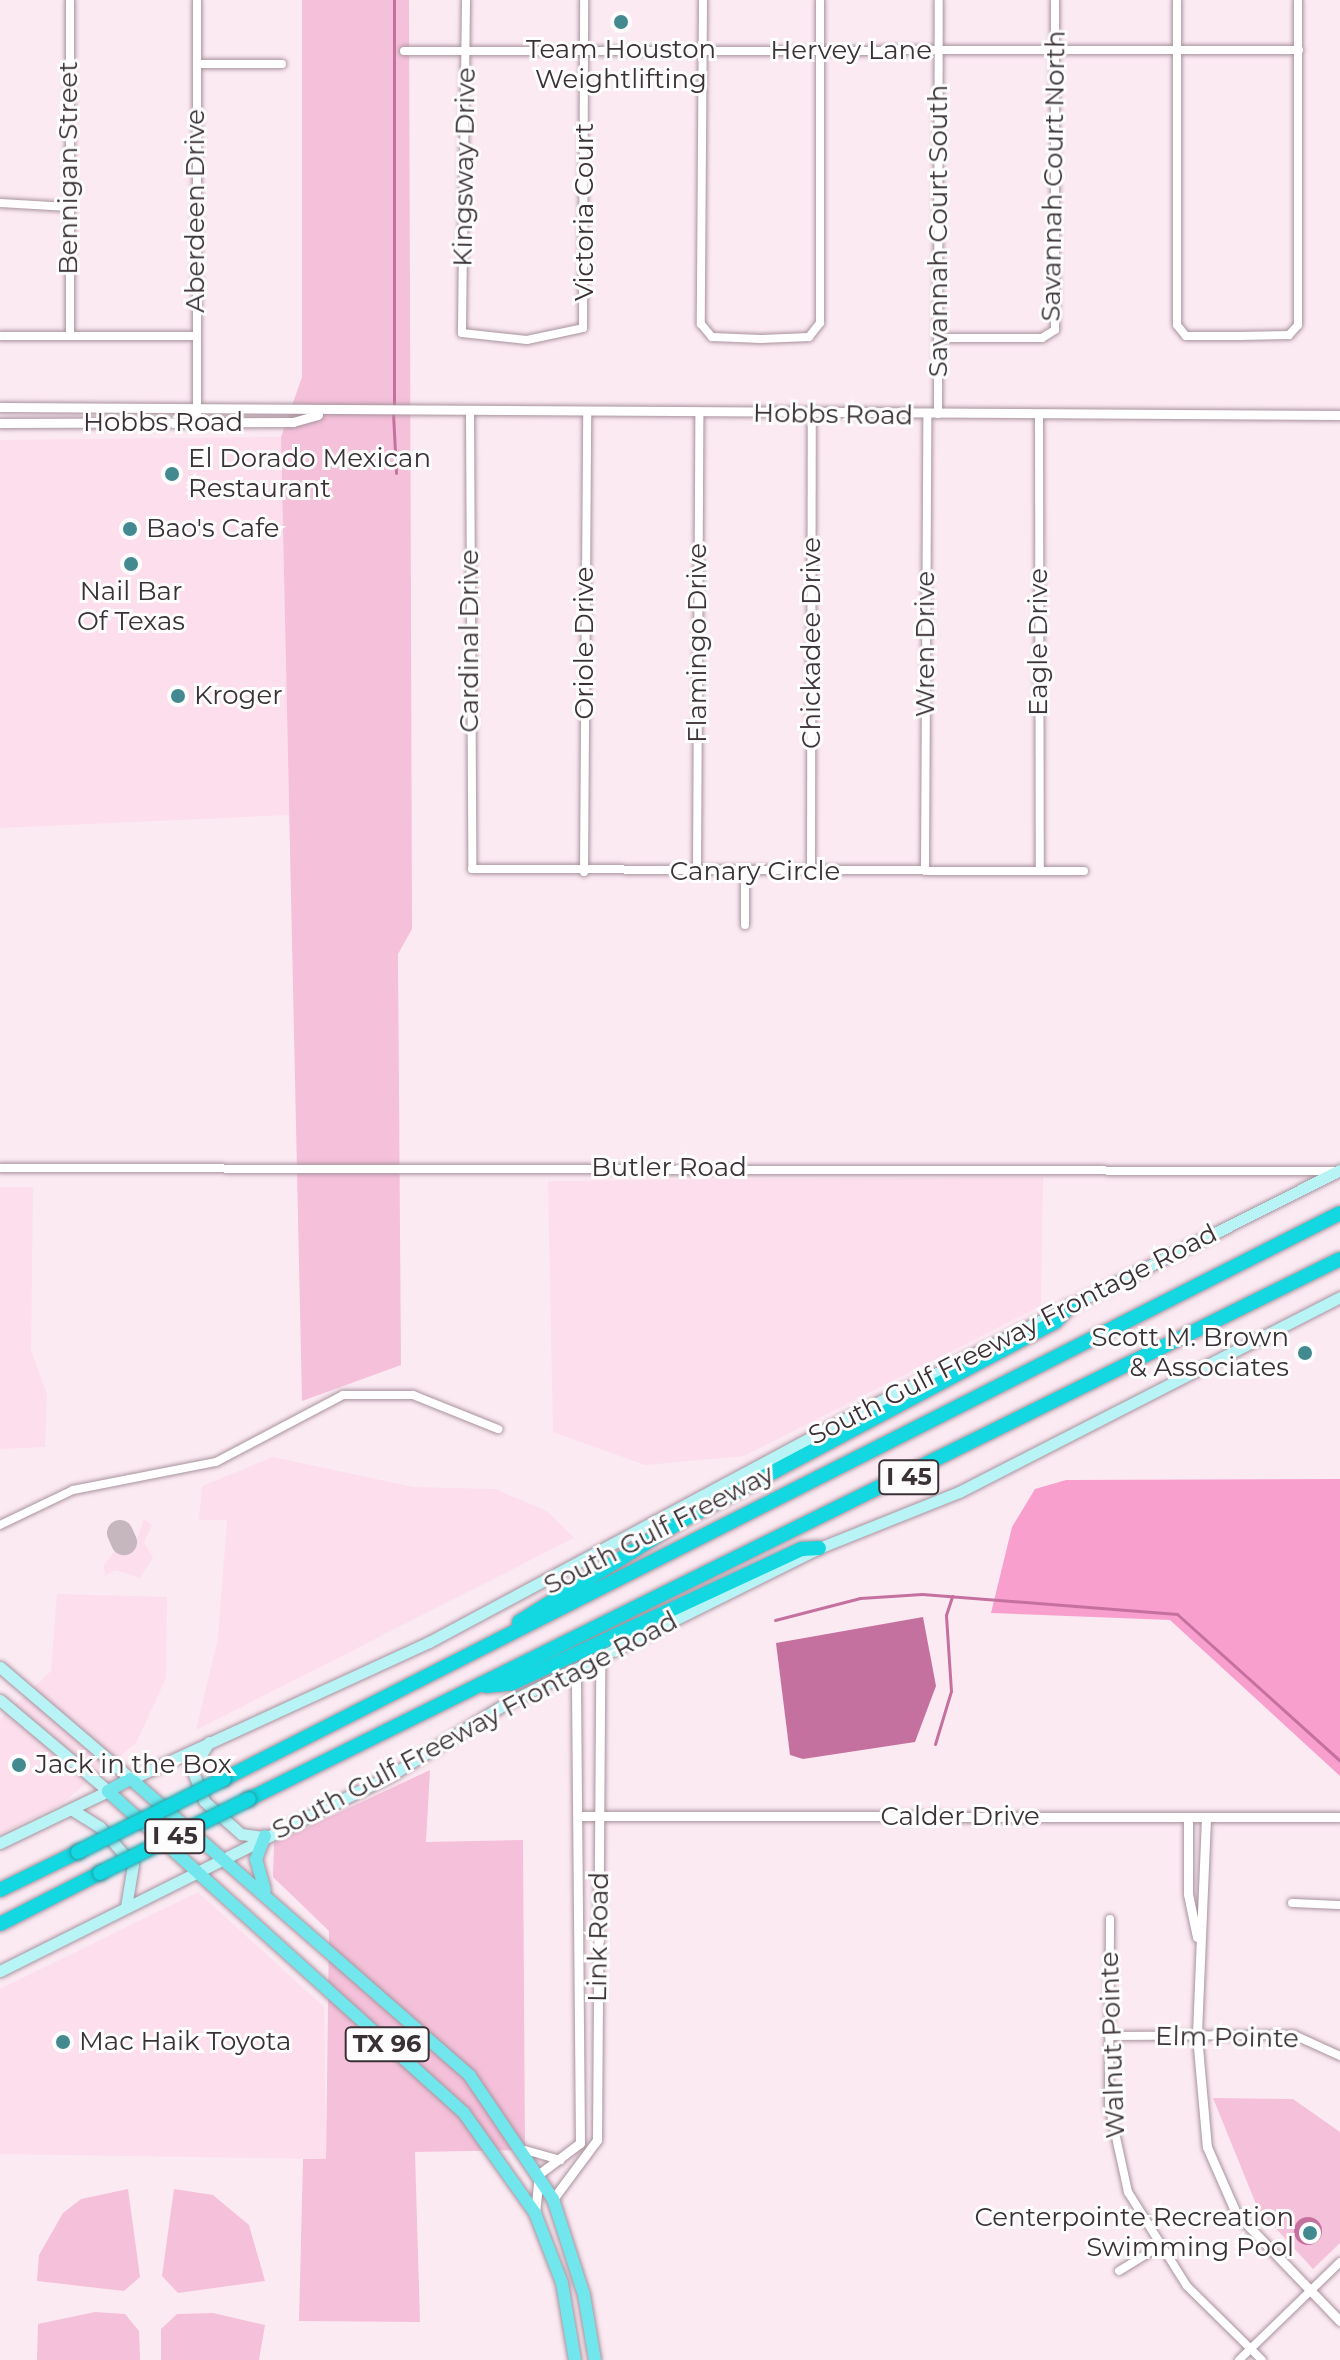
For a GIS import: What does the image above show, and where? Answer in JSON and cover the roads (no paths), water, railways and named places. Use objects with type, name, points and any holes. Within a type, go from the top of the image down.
[{"type":"highway","name":"South Gulf Freeway","points":[[0,1890],[1340,1213]]},
{"type":"highway","name":"I 45","points":[[0,1924],[1340,1259]]},
{"type":"highway","points":[[497,1641],[542,1604],[669,1528],[1055,1322],[1069,1307]]},
{"type":"highway","points":[[474,1687],[513,1683],[802,1549],[819,1548]]},
{"type":"main road","name":"South Gulf Freeway Frontage Road","points":[[0,1843],[212,1739],[429,1642],[1069,1307],[1339,1171]]},
{"type":"main road","name":"South Gulf Freeway Frontage Road","points":[[0,1971],[393,1774],[576,1669],[819,1548],[959,1492],[1340,1297]]},
{"type":"main road","points":[[0,1667],[131,1779]]},
{"type":"main road","points":[[0,1700],[108,1791]]},
{"type":"main road","points":[[212,1739],[192,1769],[204,1801],[241,1834],[264,1837],[256,1859],[271,1900]]},
{"type":"main road","name":"TX 96","points":[[131,1779],[470,2076],[525,2150],[553,2199],[584,2295],[595,2360]]},
{"type":"main road","name":"TX 96","points":[[108,1791],[464,2113],[535,2213],[562,2283],[575,2360]]},
{"type":"main road","points":[[71,1809],[100,1827],[133,1865],[126,1907]]},
{"type":"street","name":"Bennigan Street","points":[[70,0],[70,336]]},
{"type":"street","name":"Aberdeen Drive","points":[[197,0],[197,423]]},
{"type":"street","name":"Kingsway Drive","points":[[466,0],[462,333],[527,340],[583,328]]},
{"type":"street","name":"Victoria Court","points":[[583,328],[584,0]]},
{"type":"street","points":[[703,0],[701,324],[712,337],[761,339],[809,337],[820,323],[820,0]]},
{"type":"street","name":"Savannah Court South","points":[[938,414],[939,0]]},
{"type":"street","name":"Savannah Court North","points":[[939,338],[1042,338],[1055,330],[1055,0]]},
{"type":"street","points":[[1177,0],[1177,325],[1186,336],[1289,335],[1298,325],[1298,0]]},
{"type":"street","name":"Hervey Lane","points":[[404,51],[1299,50]]},
{"type":"street","points":[[197,64],[282,64]]},
{"type":"street","points":[[0,203],[69,207]]},
{"type":"street","points":[[0,336],[195,336]]},
{"type":"street","name":"Hobbs Road","points":[[0,407],[196,407],[325,413],[1340,415]]},
{"type":"street","name":"Hobbs Road","points":[[0,423],[293,422],[325,413]]},
{"type":"street","name":"Cardinal Drive","points":[[470,413],[472,869]]},
{"type":"street","name":"Oriole Drive","points":[[584,872],[587,413]]},
{"type":"street","name":"Flamingo Drive","points":[[697,872],[699,414]]},
{"type":"street","name":"Chickadee Drive","points":[[811,871],[812,414]]},
{"type":"street","name":"Eagle Drive","points":[[1039,414],[1040,871]]},
{"type":"street","name":"Wren Drive","points":[[925,871],[927,416]]},
{"type":"street","name":"Canary Circle","points":[[472,869],[584,872],[1084,871]]},
{"type":"street","points":[[745,872],[745,925]]},
{"type":"street","name":"Butler Road","points":[[0,1168],[1339,1171]]},
{"type":"street","points":[[0,1525],[83,1487],[216,1462],[343,1395],[413,1395],[498,1429]]},
{"type":"street","name":"Link Road","points":[[553,2199],[597,2140],[602,1816],[600,1658]]},
{"type":"street","name":"Link Road","points":[[539,2174],[562,2160],[580,2143],[580,1816],[576,1669]]},
{"type":"street","name":"Calder Drive","points":[[580,1816],[1340,1817]]},
{"type":"street","points":[[1188,1817],[1188,1894],[1198,1941]]},
{"type":"street","points":[[1206,1818],[1198,1941],[1199,2112],[1216,2175],[1236,2213],[1340,2321]]},
{"type":"street","points":[[1292,1903],[1340,1905]]},
{"type":"street","name":"Walnut Pointe","points":[[1110,1919],[1113,2142],[1128,2192],[1158,2247],[1262,2360]]},
{"type":"street","points":[[581,1950],[599,1950]]},
{"type":"street","name":"Elm Pointe","points":[[1110,2036],[1294,2035],[1339,2053]]},
{"type":"street","points":[[525,2150],[562,2160]]},
{"type":"street","points":[[535,2213],[539,2174]]},
{"type":"street","points":[[1119,2271],[1158,2247]]},
{"type":"street","points":[[1239,2360],[1340,2262]]},
{"type":"waterway","points":[[394,0],[394,406]]},
{"type":"waterway","points":[[393,413],[396,473]]},
{"type":"waterway","points":[[775,1620],[860,1598],[922,1594],[1177,1614],[1340,1761]]},
{"type":"waterway","points":[[935,1744],[951,1691],[946,1615],[952,1596]]},
{"type":"place","name":"Team Houston Weightlifting","points":[[621,22]]},
{"type":"place","name":"El Dorado Mexican Restaurant","points":[[172,474]]},
{"type":"place","name":"Bao's Cafe","points":[[130,529]]},
{"type":"place","name":"Nail Bar Of Texas","points":[[131,564]]},
{"type":"place","name":"Kroger","points":[[178,696]]},
{"type":"place","name":"Scott M. Brown & Associates","points":[[1305,1353]]},
{"type":"place","name":"Jack in the Box","points":[[19,1765]]},
{"type":"place","name":"Mac Haik Toyota","points":[[63,2042]]},
{"type":"place","name":"Centerpointe Recreation Swimming Pool","points":[[1310,2233]]}]
